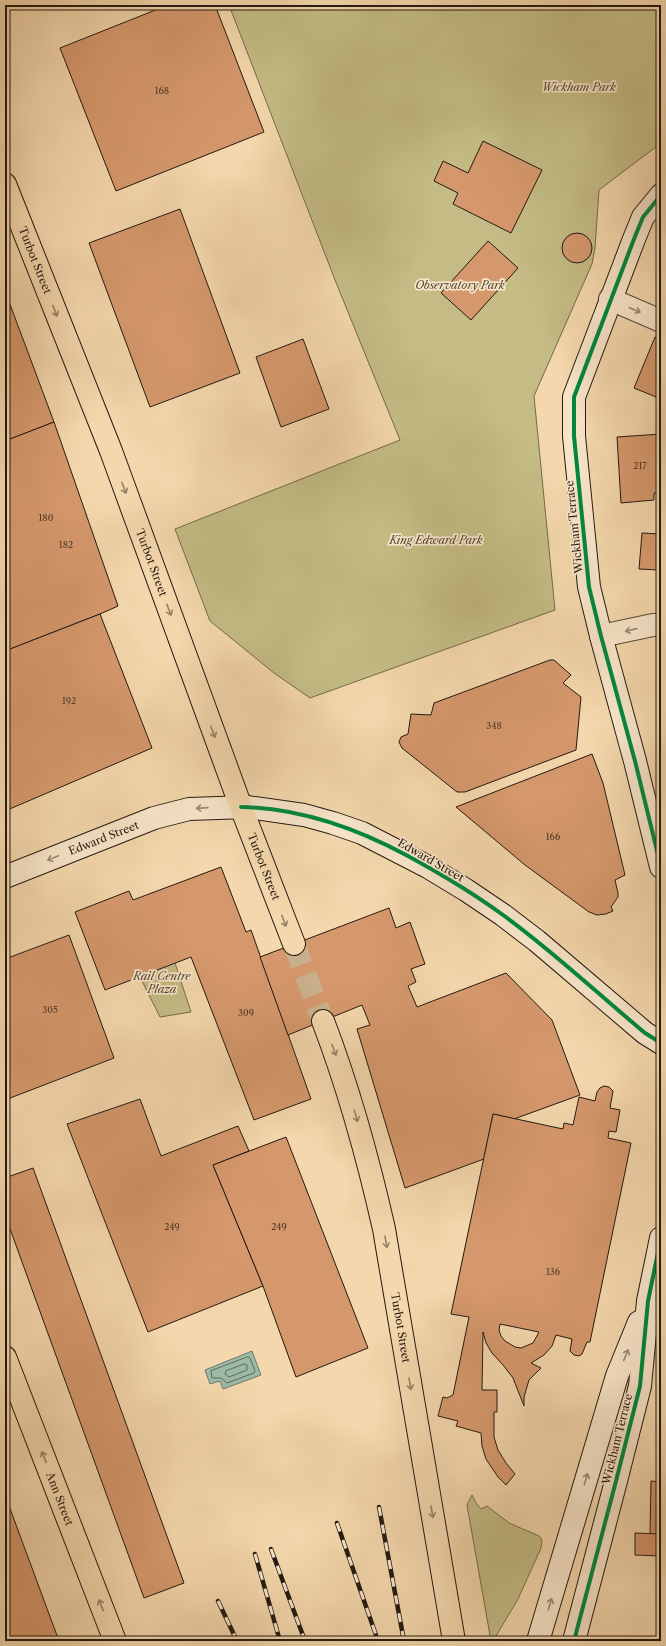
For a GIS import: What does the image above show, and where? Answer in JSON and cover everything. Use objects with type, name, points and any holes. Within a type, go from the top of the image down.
[{"type":"main road","name":"Turbot Street","points":[[5,184],[111,451],[241,807],[294,944]]},
{"type":"main road","name":"Turbot Street","points":[[323,1021],[344,1078],[366,1152],[384,1228],[454,1641]]},
{"type":"main road","name":"Ann Street","points":[[5,1357],[115,1641]]},
{"type":"street","name":"Wickham Terrace","points":[[661,195],[643,217],[610,299],[574,398],[574,436],[589,587],[635,760],[661,867]]},
{"type":"street","points":[[610,299],[661,320]]},
{"type":"street","points":[[601,636],[653,625],[661,625]]},
{"type":"street","name":"Edward Street","points":[[5,877],[154,818],[189,809],[241,807],[286,812],[333,823],[362,833],[466,890],[503,915],[537,941],[646,1033],[661,1043]]},
{"type":"street","name":"Wickham Terrace","points":[[574,1641],[640,1386],[648,1301],[661,1238]]},
{"type":"street","name":"Wickham Terrace","points":[[538,1641],[617,1376],[648,1301]]},
{"type":"green space","points":[[229,5],[661,5],[661,143],[599,190],[595,248],[592,264],[534,396],[555,610],[310,698],[274,673],[210,621],[175,529],[400,440],[335,280]]},
{"type":"green space","name":"Rail Centre Plaza","points":[[133,963],[175,963],[191,1012],[160,1017]]},
{"type":"green space","points":[[472,1495],[481,1509],[487,1506],[509,1523],[539,1536],[542,1540],[541,1548],[518,1599],[493,1641],[491,1641],[467,1505]]},
{"type":"water","points":[[252,1351],[261,1375],[223,1389],[220,1381],[210,1384],[205,1370]]},
{"type":"building","points":[[168,5],[215,5],[264,132],[116,191],[60,48]]},
{"type":"building","points":[[483,141],[542,170],[511,233],[453,204],[458,193],[434,181],[443,161],[468,173]]},
{"type":"building","points":[[180,209],[240,373],[150,407],[89,243]]},
{"type":"building","points":[[577,233],[588,237],[592,248],[588,259],[577,263],[566,259],[562,248],[566,237]]},
{"type":"building","points":[[488,241],[518,268],[471,320],[441,293]]},
{"type":"building","points":[[5,291],[54,422],[5,441]]},
{"type":"building","points":[[655,337],[661,340],[661,399],[634,388]]},
{"type":"building","points":[[303,339],[329,409],[281,427],[256,357]]},
{"type":"building","points":[[54,422],[118,606],[5,651],[5,441]]},
{"type":"building","points":[[661,434],[661,493],[654,493],[654,500],[621,503],[617,437]]},
{"type":"building","points":[[642,533],[661,534],[661,601],[657,601],[659,570],[639,569]]},
{"type":"building","points":[[100,614],[152,748],[5,811],[5,651]]},
{"type":"building","points":[[550,660],[554,660],[571,675],[563,683],[581,697],[576,750],[465,792],[457,792],[402,748],[399,742],[401,737],[408,734],[411,714],[431,715],[434,703]]},
{"type":"building","points":[[592,754],[603,783],[625,875],[615,880],[618,897],[611,907],[613,911],[606,914],[597,915],[589,912],[525,865],[456,807]]},
{"type":"building","points":[[221,867],[246,932],[251,930],[311,1099],[254,1120],[191,957],[105,990],[75,912],[129,891],[133,900]]},
{"type":"building","points":[[389,908],[396,928],[410,922],[425,964],[411,969],[416,982],[408,986],[417,1007],[506,973],[552,1020],[580,1095],[514,1119],[493,1114],[484,1159],[405,1188],[357,1029],[370,1025],[362,1005],[288,1035],[260,957]]},
{"type":"building","points":[[69,935],[114,1058],[5,1100],[5,959]]},
{"type":"building","points":[[604,1086],[609,1087],[613,1091],[610,1108],[620,1110],[616,1132],[609,1131],[608,1138],[631,1143],[590,1342],[587,1342],[582,1354],[579,1356],[574,1355],[570,1351],[572,1339],[556,1335],[552,1346],[544,1355],[531,1363],[541,1368],[529,1380],[524,1397],[524,1406],[513,1378],[492,1353],[486,1343],[483,1332],[482,1390],[497,1390],[497,1412],[494,1412],[494,1437],[498,1450],[515,1474],[506,1485],[498,1477],[486,1459],[482,1446],[481,1433],[456,1426],[458,1421],[438,1416],[443,1397],[447,1398],[453,1395],[469,1317],[451,1314],[493,1114],[563,1129],[564,1123],[573,1125],[579,1097],[595,1101],[597,1092]],"holes":[[[500,1324],[539,1332],[533,1343],[521,1348],[515,1347],[505,1341],[499,1330]]]},
{"type":"building","points":[[140,1099],[161,1156],[238,1126],[249,1151],[213,1165],[263,1286],[148,1332],[67,1124]]},
{"type":"building","points":[[286,1137],[368,1348],[296,1377],[263,1286],[213,1165]]},
{"type":"building","points":[[33,1168],[184,1583],[144,1598],[5,1215],[5,1178]]},
{"type":"building","points":[[651,1481],[661,1482],[661,1534],[650,1534]]},
{"type":"building","points":[[5,1495],[59,1641],[5,1641]]},
{"type":"building","points":[[635,1533],[661,1534],[661,1556],[635,1555]]},
{"type":"tunnel","points":[[294,944],[323,1021]]},
{"type":"railway","points":[[379,1507],[404,1641]]},
{"type":"railway","points":[[337,1523],[378,1641]]},
{"type":"railway","points":[[271,1549],[305,1641]]},
{"type":"railway","points":[[255,1554],[280,1641]]},
{"type":"railway","points":[[218,1601],[237,1641]]},
{"type":"cycle path","points":[[661,195],[643,217],[574,397],[574,436],[589,587],[635,761],[661,867]]},
{"type":"cycle path","points":[[241,807],[285,811],[327,821],[348,828],[388,846],[445,877],[492,907],[522,929],[645,1033],[661,1043]]},
{"type":"cycle path","points":[[574,1641],[640,1386],[648,1301],[661,1238]]},
{"type":"park label","name":"Wickham Park","points":[[579,87]]},
{"type":"park label","name":"Observatory Park","points":[[460,285]]},
{"type":"park label","name":"King Edward Park","points":[[436,540]]}]
